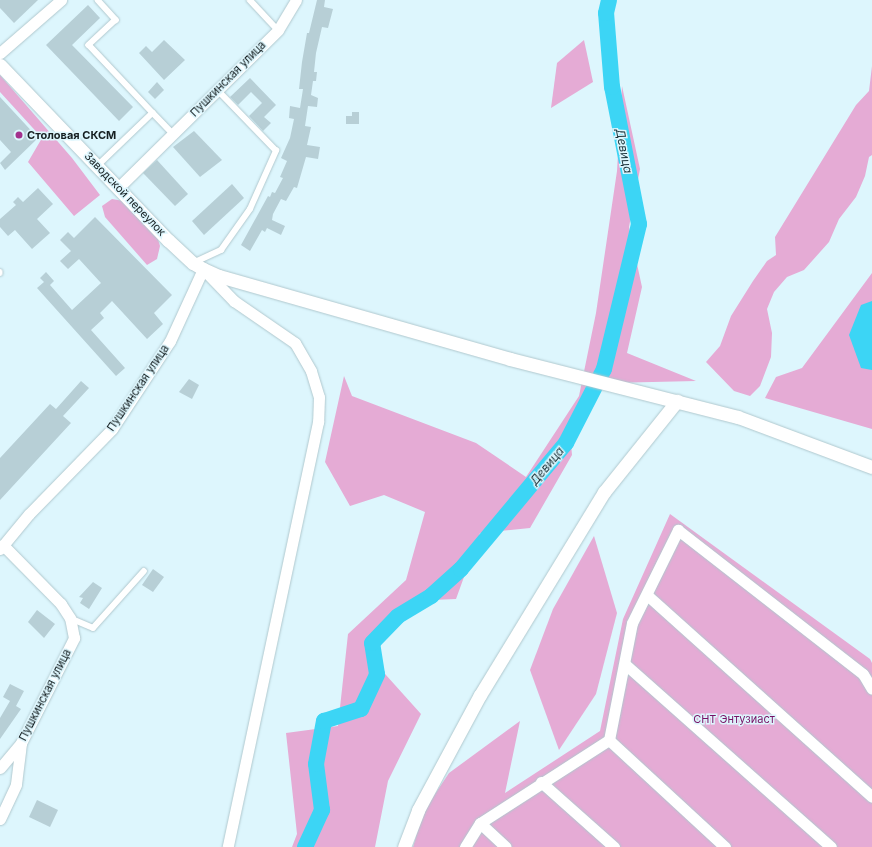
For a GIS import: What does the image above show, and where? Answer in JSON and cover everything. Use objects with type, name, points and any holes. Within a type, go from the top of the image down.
[{"type":"street","points":[[0,53],[61,0]]},
{"type":"street","name":"Пушкинская улица","points":[[119,187],[278,30],[296,0]]},
{"type":"street","name":"Заводской переулок","points":[[0,65],[198,266]]},
{"type":"street","points":[[198,266],[219,276],[510,359],[738,417],[872,468]]},
{"type":"street","points":[[198,266],[234,301],[295,343],[310,371],[319,397],[318,422],[228,847]]},
{"type":"street","name":"Пушкинская улица","points":[[0,768],[22,743],[74,638],[70,618],[61,604],[2,547],[29,514],[112,429],[170,341],[198,266]]},
{"type":"street","points":[[404,847],[418,810],[480,695],[604,492],[677,401]]},
{"type":"street","points":[[465,847],[480,823],[541,782],[609,740],[626,665],[632,623],[678,530],[863,674],[872,690]]},
{"type":"street","points":[[647,595],[872,797]]},
{"type":"street","points":[[626,665],[831,847]]},
{"type":"street","points":[[609,740],[725,847]]},
{"type":"street","points":[[0,819],[16,784],[22,743]]},
{"type":"street","points":[[541,782],[614,847]]},
{"type":"street","points":[[480,823],[506,847]]},
{"type":"lane","points":[[98,0],[116,20],[89,45],[173,134]]},
{"type":"lane","points":[[250,0],[278,30]]},
{"type":"lane","points":[[198,266],[221,250],[250,209],[276,151],[217,90]]},
{"type":"lane","points":[[98,166],[153,113]]},
{"type":"lane","points":[[70,618],[93,628],[144,571]]},
{"type":"green space","points":[[584,40],[593,82],[551,108],[557,63]]},
{"type":"green space","points":[[872,66],[872,155],[869,157],[865,176],[856,197],[839,219],[829,242],[804,270],[787,277],[774,292],[767,309],[772,333],[771,357],[760,386],[750,396],[734,391],[706,362],[720,346],[731,316],[753,281],[767,261],[776,255],[775,237],[856,105],[869,91]]},
{"type":"green space","points":[[0,75],[72,158],[100,195],[74,216],[28,162],[42,138],[0,92]]},
{"type":"green space","points":[[622,86],[640,169],[629,227],[642,287],[627,353],[696,381],[609,383],[569,422],[572,455],[530,528],[480,533],[456,599],[408,601],[368,655],[421,714],[388,781],[375,847],[292,847],[297,834],[286,733],[338,726],[348,634],[406,580],[425,512],[384,495],[350,506],[325,462],[344,376],[352,396],[476,443],[526,477],[579,396],[596,313],[617,171]]},
{"type":"green space","points":[[112,199],[124,201],[157,236],[160,246],[157,259],[147,265],[105,217],[102,206]]},
{"type":"green space","points":[[872,273],[872,429],[765,398],[776,377],[802,368]]},
{"type":"green space","name":"СНТ Энтузиаст","points":[[670,514],[870,659],[872,663],[872,847],[413,847],[423,812],[449,773],[520,721],[505,793],[600,731],[623,619]]},
{"type":"green space","points":[[594,536],[617,613],[596,694],[559,750],[530,670],[553,609]]},
{"type":"water","points":[[872,301],[872,370],[861,368],[849,335],[861,305]]},
{"type":"building","points":[[0,0],[38,0],[14,23],[0,8]]},
{"type":"building","points":[[317,0],[325,0],[324,7],[333,9],[328,28],[322,27],[316,53],[314,72],[317,72],[316,81],[313,81],[311,95],[318,98],[317,107],[308,106],[305,126],[311,127],[307,145],[320,147],[318,159],[306,157],[297,188],[294,187],[286,201],[281,199],[273,214],[272,220],[285,226],[281,235],[267,228],[265,232],[262,230],[250,251],[241,245],[268,196],[270,197],[272,192],[275,193],[283,178],[280,177],[287,161],[281,158],[290,138],[294,119],[289,118],[290,106],[300,108],[303,89],[299,89],[302,62],[307,33],[309,33]]},
{"type":"building","points":[[88,5],[100,18],[72,45],[133,107],[119,121],[46,45]]},
{"type":"building","points":[[164,40],[185,60],[164,80],[139,53],[146,46],[152,52]]},
{"type":"building","points":[[250,78],[276,105],[264,117],[271,123],[263,131],[249,116],[262,103],[251,92],[238,105],[230,97]]},
{"type":"building","points":[[157,82],[164,90],[155,99],[148,92]]},
{"type":"building","points":[[0,97],[38,138],[5,170],[0,163],[11,152],[0,140]]},
{"type":"building","points":[[352,112],[359,112],[359,124],[346,124],[346,116],[352,116]]},
{"type":"building","points":[[194,131],[222,160],[200,177],[173,147]]},
{"type":"building","points":[[157,160],[188,194],[175,206],[143,173]]},
{"type":"building","points":[[232,184],[244,198],[204,235],[192,221]]},
{"type":"building","points":[[38,188],[53,204],[37,219],[50,233],[32,249],[15,230],[8,236],[0,227],[0,219],[16,205],[13,202],[18,197],[23,202]]},
{"type":"building","points":[[95,217],[172,295],[154,313],[163,324],[147,339],[112,301],[100,313],[104,318],[91,330],[125,368],[116,376],[37,288],[44,282],[40,278],[46,272],[54,281],[50,285],[72,310],[101,283],[79,259],[68,269],[60,261],[71,251],[60,240],[68,232],[74,238]]},
{"type":"building","points":[[189,379],[199,385],[192,399],[179,392]]},
{"type":"building","points":[[81,381],[89,388],[63,416],[71,423],[0,500],[0,458],[50,404],[56,409]]},
{"type":"building","points":[[153,569],[164,577],[153,592],[142,585]]},
{"type":"building","points":[[93,582],[102,588],[89,609],[80,603],[83,598],[79,597]]},
{"type":"building","points":[[37,610],[55,624],[44,638],[28,622]]},
{"type":"building","points":[[10,684],[24,691],[16,706],[21,709],[0,739],[0,718],[10,701],[3,697]]},
{"type":"building","points":[[37,800],[58,810],[50,827],[29,817]]},
{"type":"waterway","name":"Девица","points":[[305,847],[322,810],[316,764],[324,721],[361,709],[377,674],[372,643],[398,616],[431,596],[461,569],[566,443],[604,369],[639,224],[612,87],[606,13],[609,0]]},
{"type":"place","name":"Столовая СКСМ","points":[[19,135]]}]
